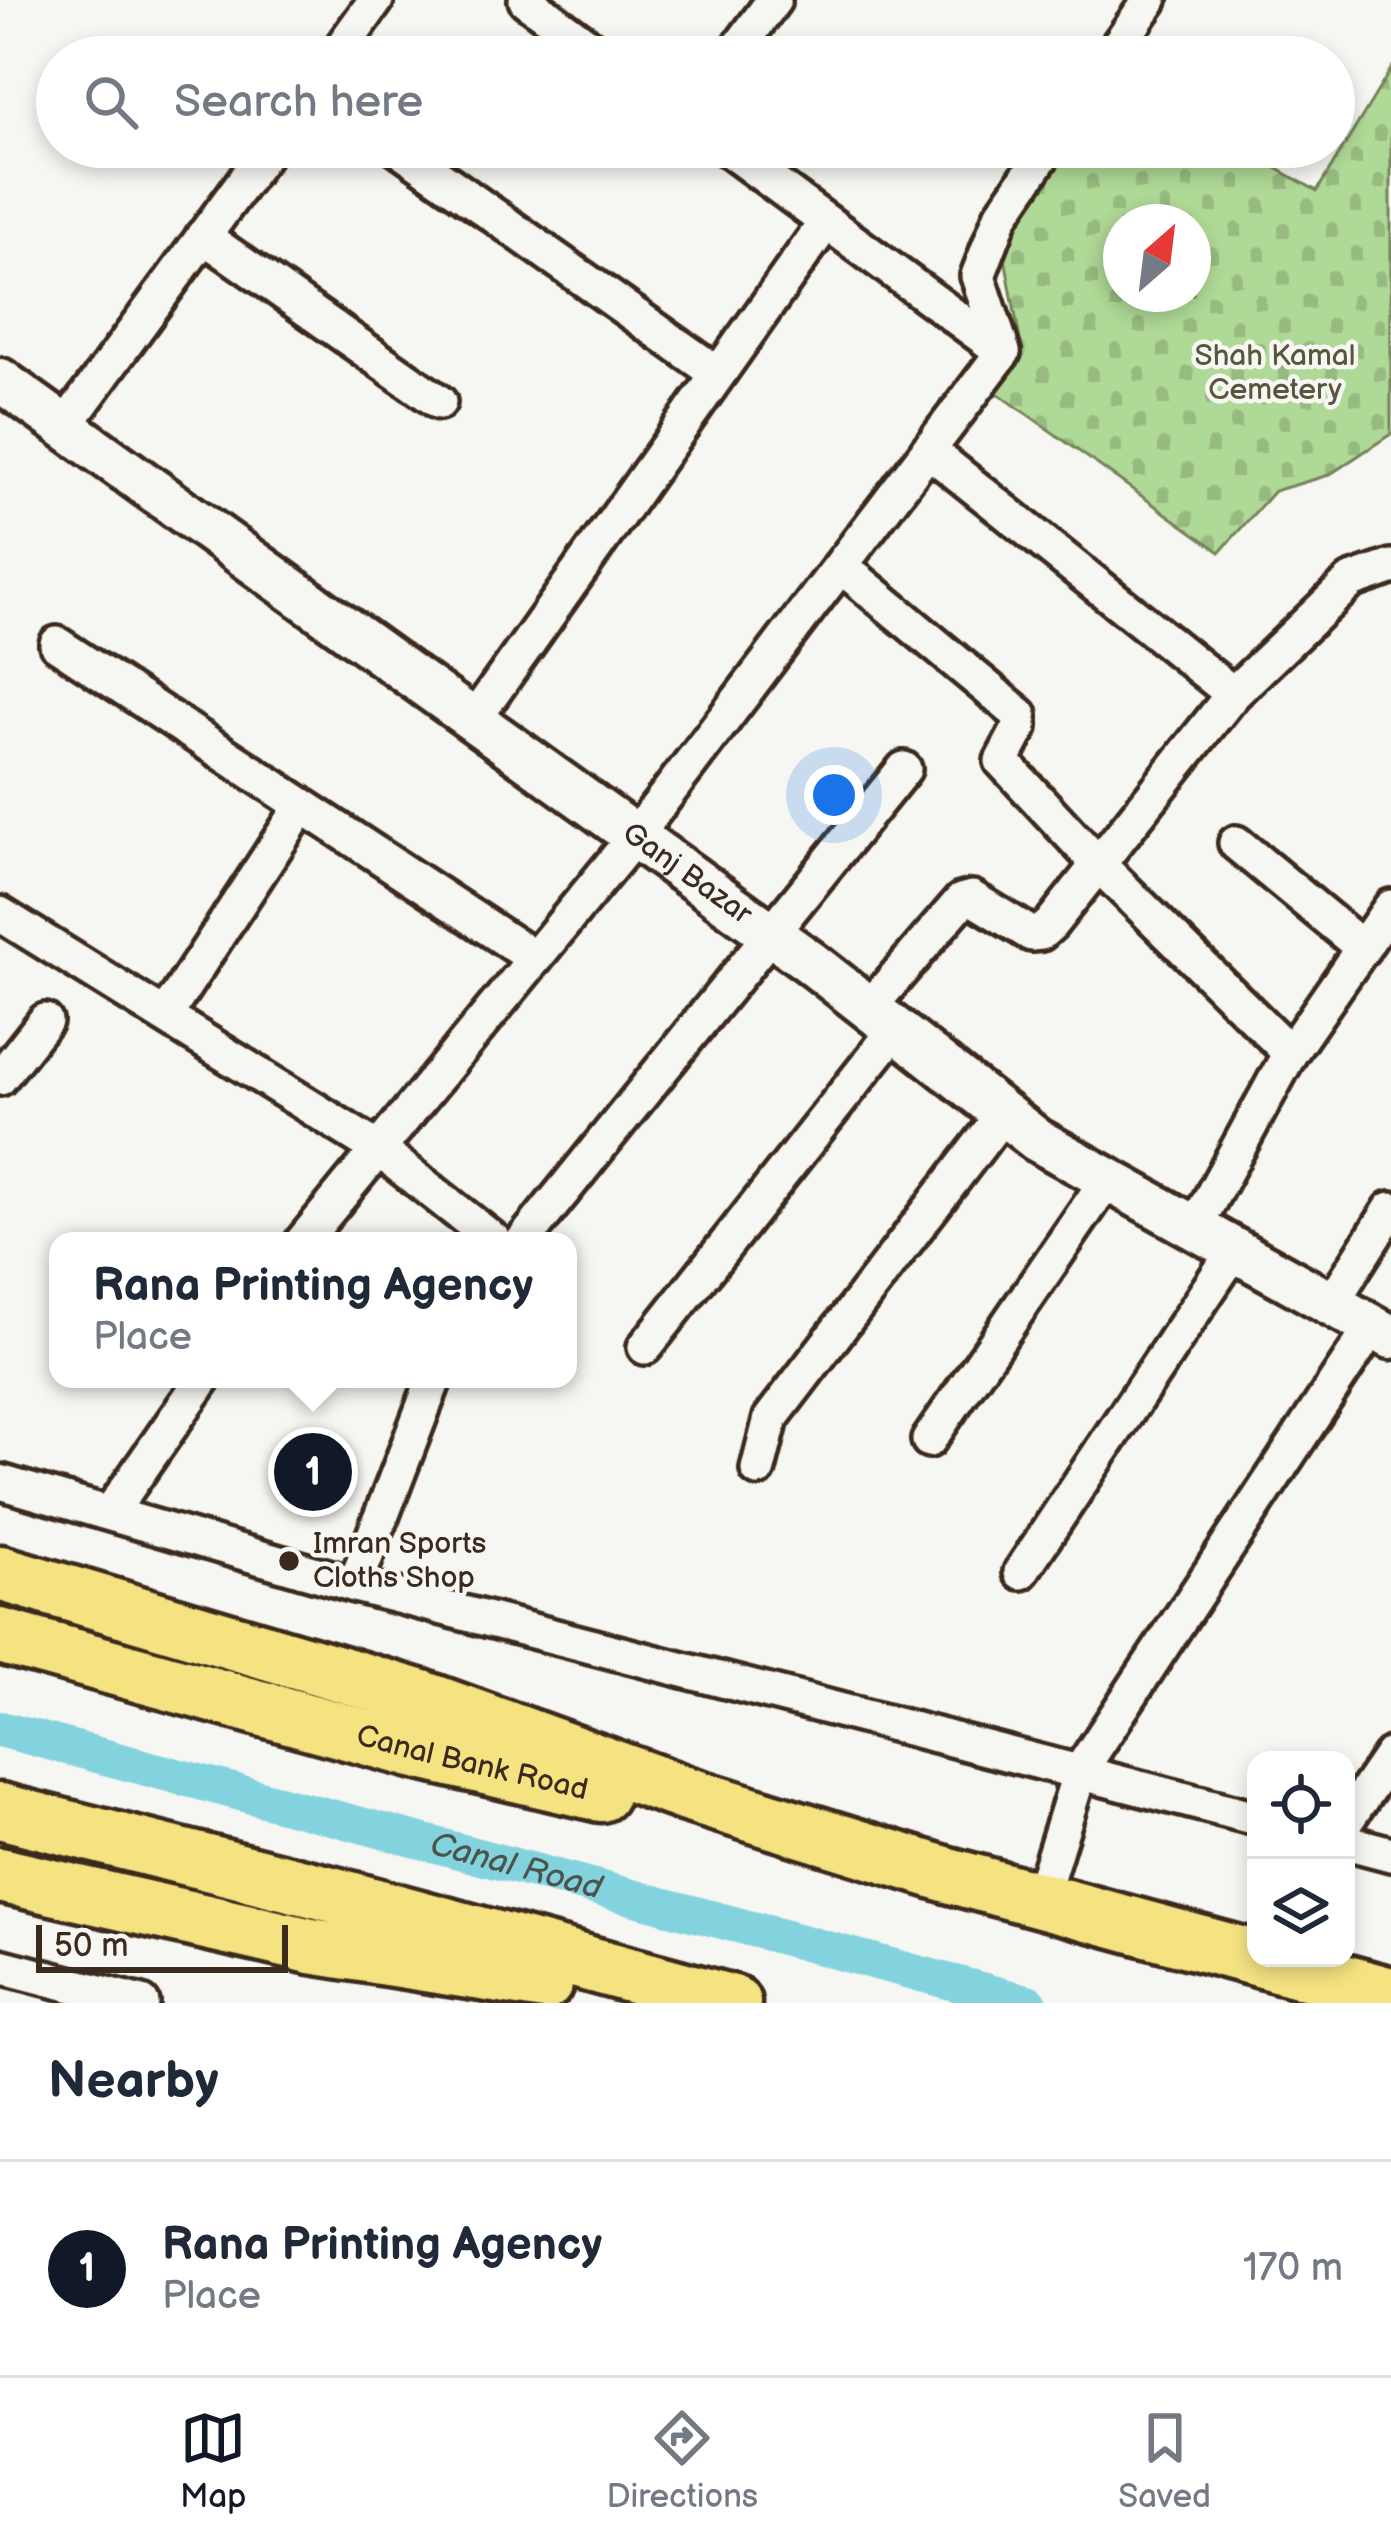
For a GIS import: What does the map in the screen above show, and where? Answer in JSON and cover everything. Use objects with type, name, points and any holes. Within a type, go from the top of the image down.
[{"type":"highway","points":[[0,1573],[422,1698],[686,1794],[949,1875],[1391,1995]]},
{"type":"highway","name":"Canal Bank Road","points":[[0,1636],[412,1750],[949,1875]]},
{"type":"highway","points":[[0,1811],[733,2003]]},
{"type":"highway","points":[[0,1875],[311,1946],[666,2003]]},
{"type":"street","points":[[349,36],[376,0]]},
{"type":"street","points":[[526,0],[575,36]]},
{"type":"street","points":[[747,36],[774,0]]},
{"type":"street","points":[[1125,36],[1150,0]]},
{"type":"street","points":[[65,426],[253,168]]},
{"type":"street","points":[[427,168],[718,374]]},
{"type":"street","points":[[753,168],[1003,352]]},
{"type":"street","points":[[1003,352],[978,276],[1000,216],[1033,168]]},
{"type":"street","points":[[475,718],[826,222]]},
{"type":"street","points":[[203,236],[439,402]]},
{"type":"street","points":[[310,1232],[636,835],[1003,352]]},
{"type":"street","name":"Ganj Bazar","points":[[0,380],[772,934],[1037,1140],[1382,1332]]},
{"type":"street","points":[[928,450],[1233,694]]},
{"type":"street","points":[[645,1347],[882,1019],[961,901],[972,898],[1031,934],[1041,932],[1233,694],[1351,581],[1391,567]]},
{"type":"street","points":[[854,577],[1020,715],[1020,727],[1002,761],[1097,863],[1290,1053]]},
{"type":"street","points":[[57,644],[534,958]]},
{"type":"street","points":[[531,1232],[904,769]]},
{"type":"street","points":[[165,1016],[302,806]]},
{"type":"street","points":[[1236,843],[1364,948]]},
{"type":"street","points":[[1194,1229],[1290,1053],[1391,907]]},
{"type":"street","points":[[0,914],[378,1149],[484,1232]]},
{"type":"street","points":[[0,1078],[44,1021]]},
{"type":"street","points":[[758,1469],[771,1418],[1004,1114]]},
{"type":"street","points":[[929,1440],[1107,1180]]},
{"type":"street","points":[[1331,1304],[1391,1209]]},
{"type":"street","points":[[1022,1572],[1234,1251]]},
{"type":"street","points":[[1040,1900],[1080,1772],[1382,1332]]},
{"type":"street","points":[[110,1513],[197,1388]]},
{"type":"street","points":[[355,1585],[431,1388]]},
{"type":"street","points":[[0,1482],[355,1585],[1247,1816]]},
{"type":"street","points":[[1355,1808],[1391,1755]]},
{"type":"street","points":[[1355,1844],[1391,1854]]},
{"type":"street","points":[[0,1966],[142,2003]]},
{"type":"green space","name":"Shah Kamal Cemetery","points":[[1391,69],[1391,434],[1329,475],[1274,491],[1220,552],[989,387],[1021,346],[1001,236],[1049,168],[1276,168],[1317,191],[1331,168],[1355,168],[1355,128]]},
{"type":"waterway","name":"Canal Road","points":[[0,1729],[1030,2003]]},
{"type":"place","name":"Rana Printing Agency","points":[[313,1472]]},
{"type":"place","name":"Imran Sports Cloths Shop","points":[[289,1561]]}]
